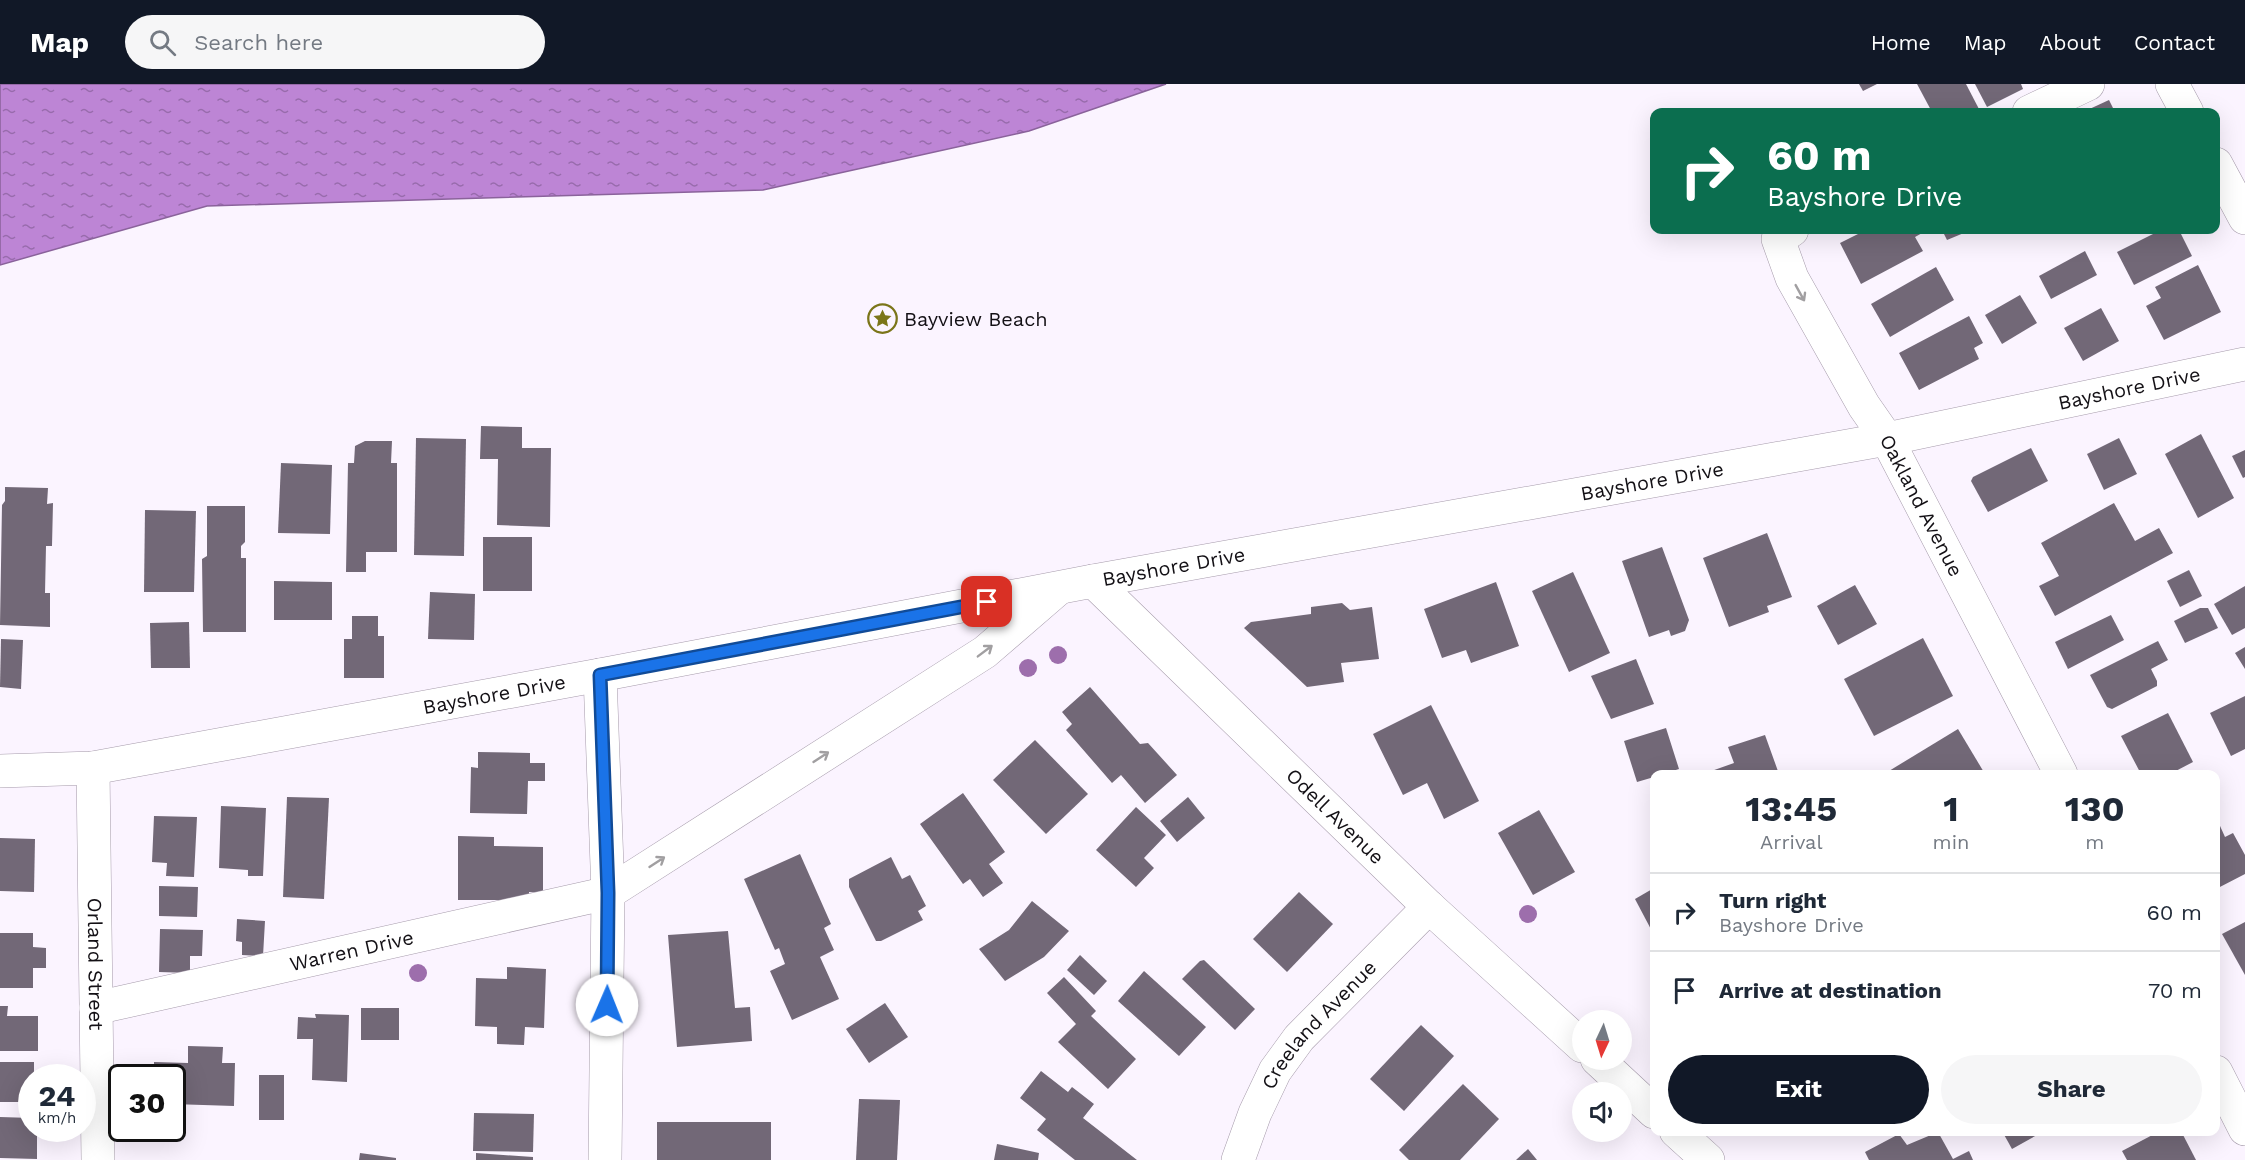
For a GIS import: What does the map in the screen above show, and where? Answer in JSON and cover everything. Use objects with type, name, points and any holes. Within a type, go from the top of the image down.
[{"type":"street","points":[[2037,108],[2088,84]]},
{"type":"street","points":[[2172,84],[2185,108]]},
{"type":"street","points":[[2220,171],[2245,218]]},
{"type":"street","name":"Oakland Avenue","points":[[1785,234],[1792,278],[1864,406],[1887,439],[2059,770]]},
{"type":"street","name":"Bayshore Drive","points":[[0,771],[93,768],[1093,581],[1887,439],[2245,364]]},
{"type":"street","name":"Odell Avenue","points":[[1093,581],[1428,907],[1572,1037]]},
{"type":"street","name":"Bayshore Drive","points":[[608,893],[986,652],[1058,589]]},
{"type":"street","points":[[600,675],[608,893],[605,1160]]},
{"type":"street","name":"Orland Street","points":[[93,768],[98,1160]]},
{"type":"street","name":"Warren Drive","points":[[96,1008],[608,893]]},
{"type":"street","name":"Creeland Avenue","points":[[1238,1160],[1255,1113],[1275,1071],[1299,1038],[1428,907]]},
{"type":"street","points":[[1609,1070],[1650,1108]]},
{"type":"street","points":[[2220,1080],[2245,1129]]},
{"type":"street","points":[[1682,1136],[1708,1160]]},
{"type":"water","points":[[0,84],[1166,84],[1029,131],[763,190],[207,206],[0,265]]},
{"type":"building","points":[[1859,84],[1877,84],[1863,91]]},
{"type":"building","points":[[1917,84],[1966,84],[1978,108],[1930,108]]},
{"type":"building","points":[[1975,84],[2021,84],[2023,89],[1987,107]]},
{"type":"building","points":[[2109,100],[2113,108],[2092,108]]},
{"type":"building","points":[[1858,234],[1920,234],[1915,237],[1923,251],[1861,284],[1840,243]]},
{"type":"building","points":[[1944,234],[1961,234],[1947,240]]},
{"type":"building","points":[[2153,234],[2181,234],[2192,256],[2134,285],[2117,252]]},
{"type":"building","points":[[2085,251],[2097,275],[2051,299],[2039,276]]},
{"type":"building","points":[[2198,265],[2221,312],[2164,340],[2146,306],[2161,298],[2155,287]]},
{"type":"building","points":[[1936,267],[1954,300],[1890,337],[1871,304]]},
{"type":"building","points":[[2020,295],[2037,323],[2002,344],[1985,315]]},
{"type":"building","points":[[2101,308],[2119,341],[2083,361],[2064,328]]},
{"type":"building","points":[[1969,316],[1983,343],[1974,348],[1979,359],[1919,390],[1899,353]]},
{"type":"building","points":[[481,426],[522,427],[522,448],[551,448],[550,527],[497,525],[498,459],[480,459]]},
{"type":"building","points":[[2201,434],[2234,498],[2198,518],[2165,454]]},
{"type":"building","points":[[416,438],[466,439],[464,556],[414,555]]},
{"type":"building","points":[[2119,438],[2137,474],[2104,490],[2087,454]]},
{"type":"building","points":[[365,441],[392,441],[391,463],[397,463],[397,552],[366,552],[366,572],[346,572],[348,463],[354,463],[355,446]]},
{"type":"building","points":[[2031,448],[2048,481],[1988,512],[1971,481],[1973,477]]},
{"type":"building","points":[[2245,450],[2245,477],[2243,478],[2232,456]]},
{"type":"building","points":[[281,463],[332,465],[330,534],[278,533]]},
{"type":"building","points":[[5,487],[48,488],[47,504],[53,503],[52,546],[46,546],[45,593],[50,593],[50,627],[0,625],[2,505],[5,501]]},
{"type":"building","points":[[2114,503],[2135,541],[2159,528],[2173,553],[2055,616],[2039,586],[2059,576],[2041,543]]},
{"type":"building","points":[[207,506],[245,506],[245,542],[241,546],[241,558],[246,558],[246,632],[203,632],[202,559],[207,556]]},
{"type":"building","points":[[145,510],[196,511],[194,592],[144,592]]},
{"type":"building","points":[[1767,533],[1792,597],[1767,606],[1769,612],[1729,627],[1703,558]]},
{"type":"building","points":[[483,537],[532,537],[532,591],[483,591]]},
{"type":"building","points":[[1662,547],[1689,620],[1685,631],[1671,636],[1669,630],[1649,637],[1622,561]]},
{"type":"building","points":[[2189,570],[2202,596],[2180,607],[2167,581]]},
{"type":"building","points":[[1573,572],[1610,653],[1569,672],[1532,591]]},
{"type":"building","points":[[274,581],[332,582],[332,620],[274,620]]},
{"type":"building","points":[[1496,582],[1519,646],[1471,663],[1466,650],[1442,658],[1424,609]]},
{"type":"building","points":[[1855,585],[1877,624],[1838,645],[1817,606]]},
{"type":"building","points":[[2245,586],[2245,628],[2232,635],[2214,604]]},
{"type":"building","points":[[430,592],[475,594],[474,640],[428,639]]},
{"type":"building","points":[[1342,603],[1350,610],[1372,607],[1379,659],[1341,663],[1344,682],[1307,687],[1244,628],[1251,622],[1311,614],[1311,607]]},
{"type":"building","points":[[2200,608],[2208,608],[2218,628],[2185,643],[2174,621]]},
{"type":"building","points":[[2111,615],[2124,640],[2068,669],[2055,642]]},
{"type":"building","points":[[352,616],[378,616],[378,636],[384,636],[384,678],[344,678],[344,639],[352,639]]},
{"type":"building","points":[[189,622],[190,668],[151,668],[150,623]]},
{"type":"building","points":[[1923,638],[1953,696],[1874,736],[1844,679]]},
{"type":"building","points":[[1,639],[23,640],[21,689],[0,687]]},
{"type":"building","points":[[2158,641],[2168,660],[2151,669],[2157,686],[2112,709],[2107,707],[2090,675]]},
{"type":"building","points":[[2245,647],[2245,669],[2235,653]]},
{"type":"building","points":[[1636,659],[1654,704],[1611,719],[1591,676]]},
{"type":"building","points":[[1090,687],[1140,744],[1148,743],[1177,775],[1145,803],[1121,775],[1112,783],[1066,730],[1072,724],[1062,712]]},
{"type":"building","points":[[2245,696],[2245,749],[2231,756],[2210,713]]},
{"type":"building","points":[[1431,705],[1479,801],[1444,819],[1427,783],[1403,795],[1373,734]]},
{"type":"building","points":[[2168,713],[2193,762],[2178,770],[2139,770],[2121,736]]},
{"type":"building","points":[[1666,728],[1679,769],[1650,770],[1650,778],[1637,782],[1624,741]]},
{"type":"building","points":[[1958,729],[1983,770],[1891,770]]},
{"type":"building","points":[[1765,735],[1778,770],[1714,770],[1734,763],[1728,747]]},
{"type":"building","points":[[1035,740],[1088,794],[1046,834],[993,780]]},
{"type":"building","points":[[478,752],[530,753],[530,763],[545,763],[545,781],[528,781],[527,814],[470,813],[471,767],[478,768]]},
{"type":"building","points":[[963,793],[1005,852],[989,864],[1003,883],[983,897],[970,879],[963,884],[920,824]]},
{"type":"building","points":[[287,797],[329,798],[324,899],[283,897]]},
{"type":"building","points":[[1188,797],[1205,818],[1177,842],[1160,821]]},
{"type":"building","points":[[221,806],[266,808],[263,876],[248,876],[248,870],[219,868]]},
{"type":"building","points":[[1136,807],[1166,835],[1144,858],[1154,868],[1136,887],[1096,850]]},
{"type":"building","points":[[1539,810],[1575,872],[1533,895],[1498,833]]},
{"type":"building","points":[[154,816],[197,817],[194,877],[166,876],[167,863],[152,862]]},
{"type":"building","points":[[2220,826],[2225,837],[2233,833],[2245,855],[2245,874],[2220,887]]},
{"type":"building","points":[[458,836],[494,837],[494,846],[543,847],[543,893],[529,892],[529,900],[458,900]]},
{"type":"building","points":[[0,838],[35,839],[34,892],[0,891]]},
{"type":"building","points":[[800,854],[831,924],[824,928],[834,950],[820,957],[839,999],[792,1020],[770,971],[785,964],[779,948],[775,950],[744,879]]},
{"type":"building","points":[[891,857],[902,879],[910,875],[926,906],[918,911],[923,920],[881,941],[876,941],[849,887],[849,879]]},
{"type":"building","points":[[159,886],[198,887],[197,917],[159,916]]},
{"type":"building","points":[[1650,890],[1650,927],[1635,899]]},
{"type":"building","points":[[1299,892],[1333,924],[1287,972],[1253,939]]},
{"type":"building","points":[[1032,901],[1069,931],[1044,957],[1005,981],[979,949],[1009,930]]},
{"type":"building","points":[[237,919],[265,921],[263,956],[242,955],[242,942],[236,941]]},
{"type":"building","points":[[2245,922],[2245,975],[2222,934]]},
{"type":"building","points":[[160,929],[203,930],[202,956],[190,956],[190,973],[159,972]]},
{"type":"building","points":[[728,931],[735,1008],[750,1007],[752,1041],[677,1047],[668,935]]},
{"type":"building","points":[[0,933],[33,933],[33,947],[46,948],[46,968],[33,968],[33,988],[0,988]]},
{"type":"building","points":[[1080,955],[1107,981],[1094,995],[1067,970]]},
{"type":"building","points":[[1204,960],[1255,1009],[1235,1030],[1182,979],[1200,961]]},
{"type":"building","points":[[507,967],[546,969],[544,1028],[525,1027],[524,1045],[497,1044],[497,1027],[475,1026],[476,978],[507,979]]},
{"type":"building","points":[[1144,971],[1206,1027],[1179,1056],[1118,1001]]},
{"type":"building","points":[[1064,977],[1096,1011],[1091,1016],[1136,1059],[1108,1089],[1058,1042],[1076,1024],[1047,993]]},
{"type":"building","points":[[885,1003],[908,1037],[869,1063],[846,1029]]},
{"type":"building","points":[[0,1006],[8,1006],[7,1016],[38,1016],[38,1051],[0,1051]]},
{"type":"building","points":[[361,1008],[399,1008],[399,1040],[361,1040]]},
{"type":"building","points":[[315,1014],[349,1015],[347,1082],[312,1080],[313,1039],[297,1039],[298,1017],[316,1018]]},
{"type":"building","points":[[1421,1025],[1454,1056],[1404,1111],[1370,1079]]},
{"type":"building","points":[[188,1046],[223,1047],[222,1063],[235,1063],[234,1106],[186,1104],[186,1064],[154,1064],[154,1062],[188,1063]]},
{"type":"building","points":[[0,1062],[34,1062],[34,1064],[18,1064],[18,1102],[0,1102]]},
{"type":"building","points":[[1041,1071],[1068,1092],[1072,1087],[1094,1104],[1083,1118],[1137,1160],[1075,1160],[1037,1130],[1046,1119],[1020,1098]]},
{"type":"building","points":[[259,1075],[284,1075],[284,1120],[259,1120]]},
{"type":"building","points":[[1463,1084],[1499,1119],[1460,1160],[1409,1160],[1399,1150]]},
{"type":"building","points":[[859,1099],[900,1100],[897,1160],[856,1160]]},
{"type":"building","points":[[474,1113],[534,1114],[533,1152],[473,1151]]},
{"type":"building","points":[[0,1117],[18,1118],[18,1142],[37,1142],[37,1159],[0,1158]]},
{"type":"building","points":[[657,1122],[771,1122],[771,1160],[657,1160]]},
{"type":"building","points":[[1895,1136],[1900,1136],[1907,1145],[1928,1136],[1940,1136],[1953,1159],[1969,1151],[1973,1160],[1869,1160],[1865,1152]]},
{"type":"building","points":[[2005,1136],[2035,1136],[2012,1149]]},
{"type":"building","points":[[2150,1136],[2184,1136],[2196,1160],[2127,1160],[2122,1151]]},
{"type":"building","points":[[997,1144],[1039,1153],[1038,1160],[994,1160]]},
{"type":"building","points":[[1528,1149],[1537,1160],[1516,1160]]},
{"type":"building","points":[[360,1153],[396,1158],[396,1160],[359,1160]]},
{"type":"building","points":[[476,1153],[533,1157],[533,1160],[476,1160]]},
{"type":"place","name":"Bayview Beach","points":[[883,319]]},
{"type":"route","points":[[607,1005],[608,893],[600,675],[987,602]]}]
